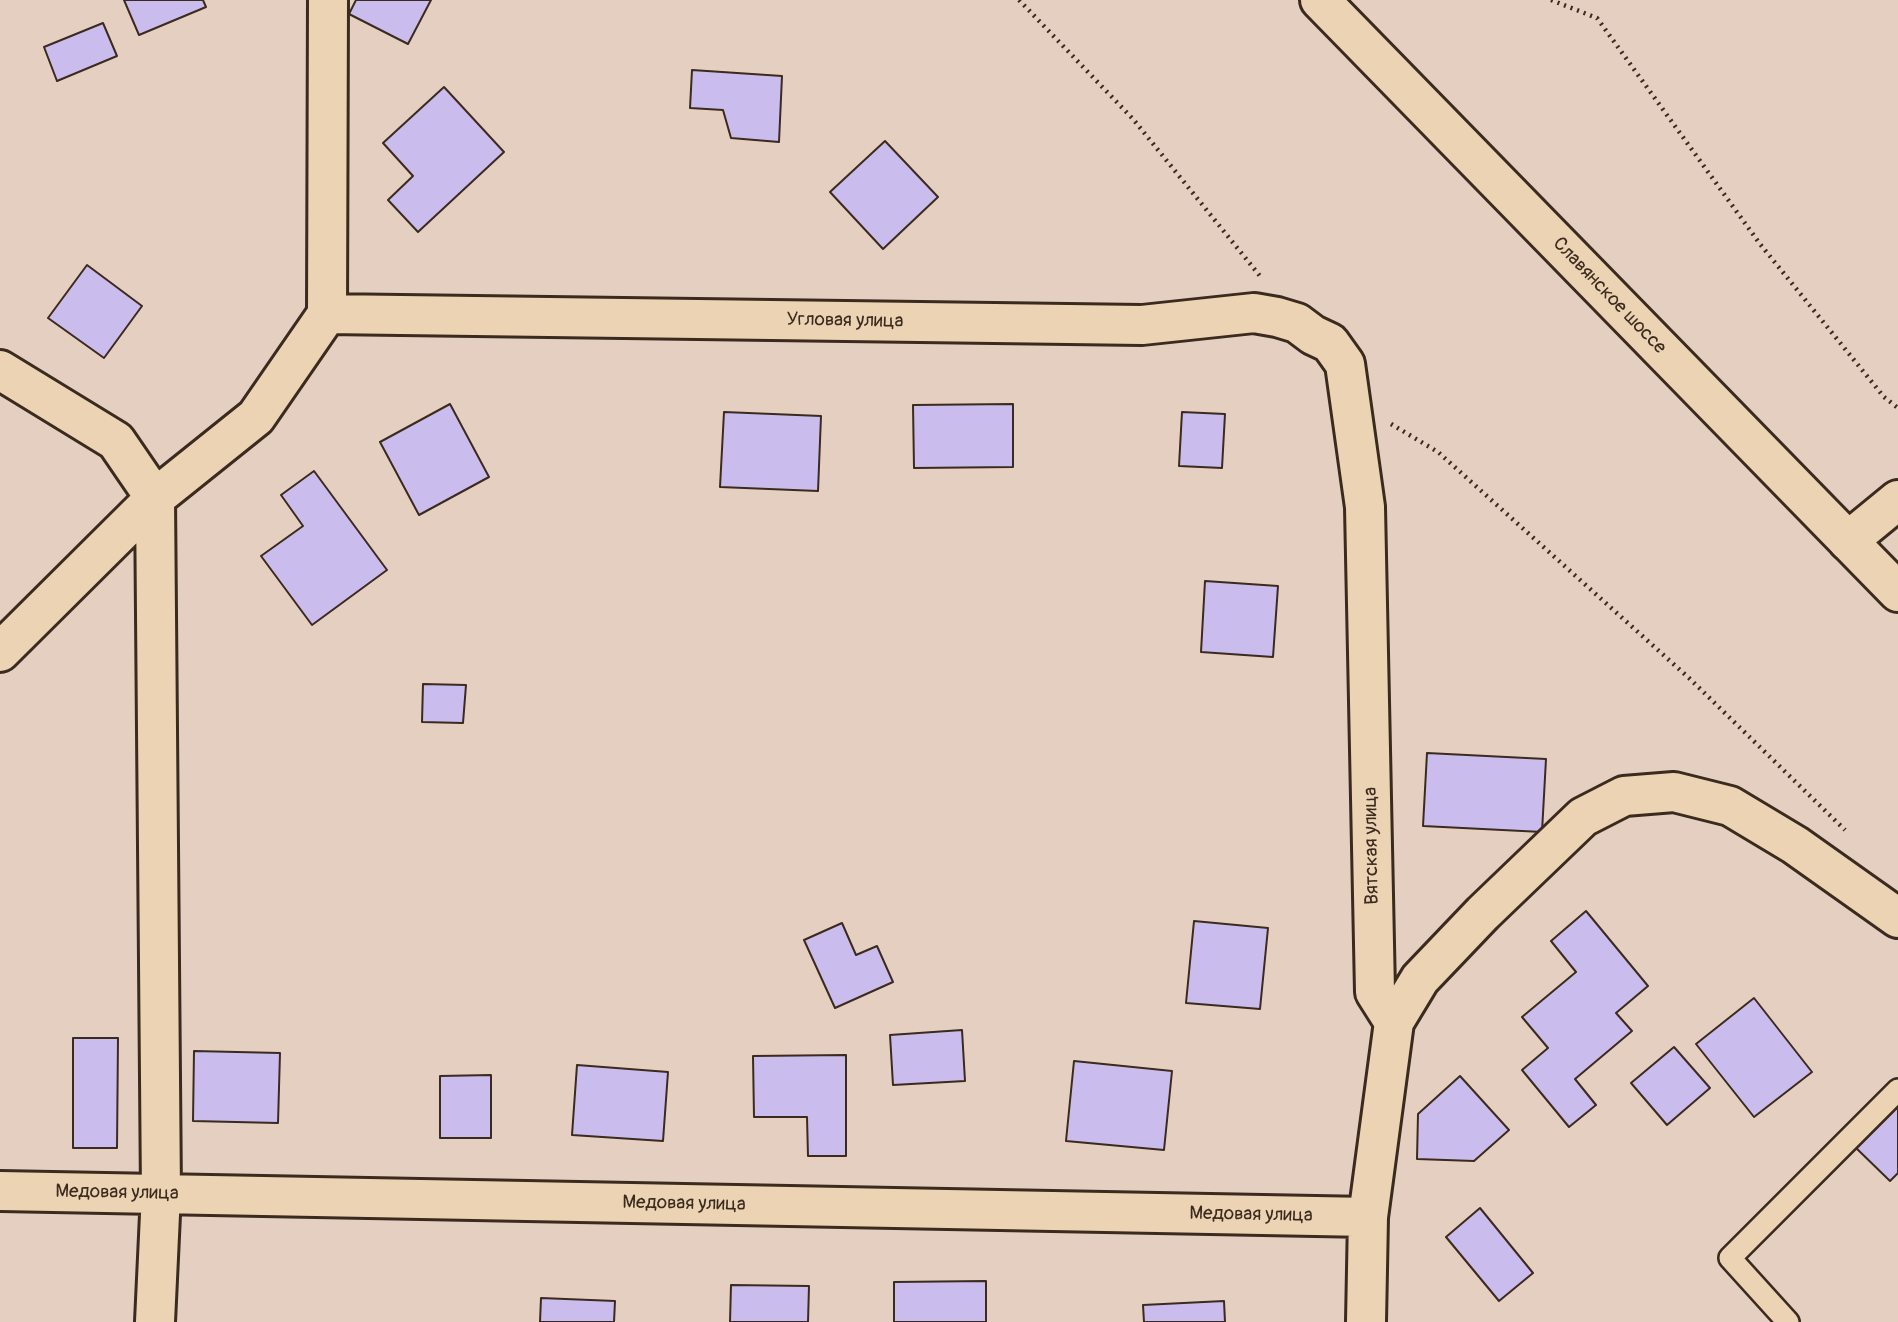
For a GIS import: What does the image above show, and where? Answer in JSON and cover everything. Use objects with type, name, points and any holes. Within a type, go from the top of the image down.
[{"type":"street","points":[[0,652],[155,498],[256,417],[327,314],[328,0]]},
{"type":"street","name":"Славянское шоссе","points":[[1320,0],[1898,592]]},
{"type":"street","name":"Угловая улица","points":[[327,314],[1142,325],[1254,313],[1297,323],[1330,343],[1348,382]]},
{"type":"street","points":[[0,370],[116,441],[155,498],[160,1194],[155,1322]]},
{"type":"street","name":"Вятская улица","points":[[1348,382],[1365,507],[1375,992],[1394,1022]]},
{"type":"street","points":[[1848,541],[1898,500]]},
{"type":"street","points":[[1366,1322],[1368,1217],[1394,1022],[1420,979],[1583,817],[1624,796],[1675,792],[1730,806],[1795,845],[1898,918]]},
{"type":"street","name":"Медовая улица","points":[[0,1191],[1368,1217]]},
{"type":"lane","points":[[1788,1322],[1730,1258],[1898,1090]]},
{"type":"path","points":[[1019,0],[1133,119],[1297,323]]},
{"type":"path","points":[[1551,0],[1597,19],[1760,244],[1884,397],[1898,408]]},
{"type":"path","points":[[1348,382],[1438,452],[1689,678],[1853,839]]},
{"type":"building","points":[[124,0],[203,0],[206,7],[139,35]]},
{"type":"building","points":[[356,0],[431,0],[408,44],[349,14]]},
{"type":"building","points":[[103,23],[117,56],[57,81],[44,47]]},
{"type":"building","points":[[692,70],[782,76],[779,142],[731,138],[723,110],[690,108]]},
{"type":"building","points":[[444,87],[504,152],[418,232],[388,200],[413,176],[383,143]]},
{"type":"building","points":[[885,141],[938,197],[883,249],[830,192]]},
{"type":"building","points":[[87,265],[142,306],[104,358],[48,318]]},
{"type":"building","points":[[450,404],[489,477],[419,515],[380,442]]},
{"type":"building","points":[[1013,404],[1013,467],[914,468],[913,405]]},
{"type":"building","points":[[724,412],[821,416],[818,491],[720,487]]},
{"type":"building","points":[[1182,412],[1225,414],[1222,468],[1179,466]]},
{"type":"building","points":[[314,471],[387,570],[312,625],[261,556],[303,526],[281,495]]},
{"type":"building","points":[[1205,581],[1278,586],[1273,657],[1201,652]]},
{"type":"building","points":[[423,684],[466,685],[463,723],[422,722]]},
{"type":"building","points":[[1427,753],[1546,759],[1542,832],[1423,826]]},
{"type":"building","points":[[1586,911],[1648,986],[1616,1013],[1632,1031],[1575,1079],[1596,1105],[1569,1127],[1522,1070],[1548,1048],[1522,1017],[1576,972],[1551,941]]},
{"type":"building","points":[[1194,921],[1268,928],[1260,1009],[1186,1003]]},
{"type":"building","points":[[842,923],[856,955],[877,946],[893,982],[835,1008],[804,940]]},
{"type":"building","points":[[1754,998],[1812,1072],[1754,1117],[1696,1044]]},
{"type":"building","points":[[962,1030],[965,1081],[893,1085],[890,1035]]},
{"type":"building","points":[[73,1038],[118,1038],[117,1148],[73,1148]]},
{"type":"building","points":[[1674,1047],[1710,1088],[1667,1125],[1631,1083]]},
{"type":"building","points":[[194,1051],[280,1053],[278,1123],[193,1121]]},
{"type":"building","points":[[846,1055],[846,1156],[808,1156],[807,1117],[754,1117],[753,1056]]},
{"type":"building","points":[[1074,1061],[1172,1071],[1164,1150],[1066,1141]]},
{"type":"building","points":[[577,1065],[668,1072],[663,1141],[572,1135]]},
{"type":"building","points":[[491,1075],[491,1138],[440,1138],[440,1076]]},
{"type":"building","points":[[1460,1076],[1509,1130],[1474,1161],[1417,1159],[1418,1114]]},
{"type":"building","points":[[1898,1103],[1898,1173],[1890,1181],[1854,1146]]},
{"type":"building","points":[[1480,1208],[1533,1273],[1499,1301],[1446,1237]]},
{"type":"building","points":[[986,1281],[986,1322],[894,1322],[894,1282]]},
{"type":"building","points":[[731,1285],[809,1286],[808,1322],[730,1322]]},
{"type":"building","points":[[541,1298],[615,1301],[614,1322],[540,1322]]},
{"type":"building","points":[[1224,1301],[1225,1322],[1144,1322],[1143,1305]]}]
